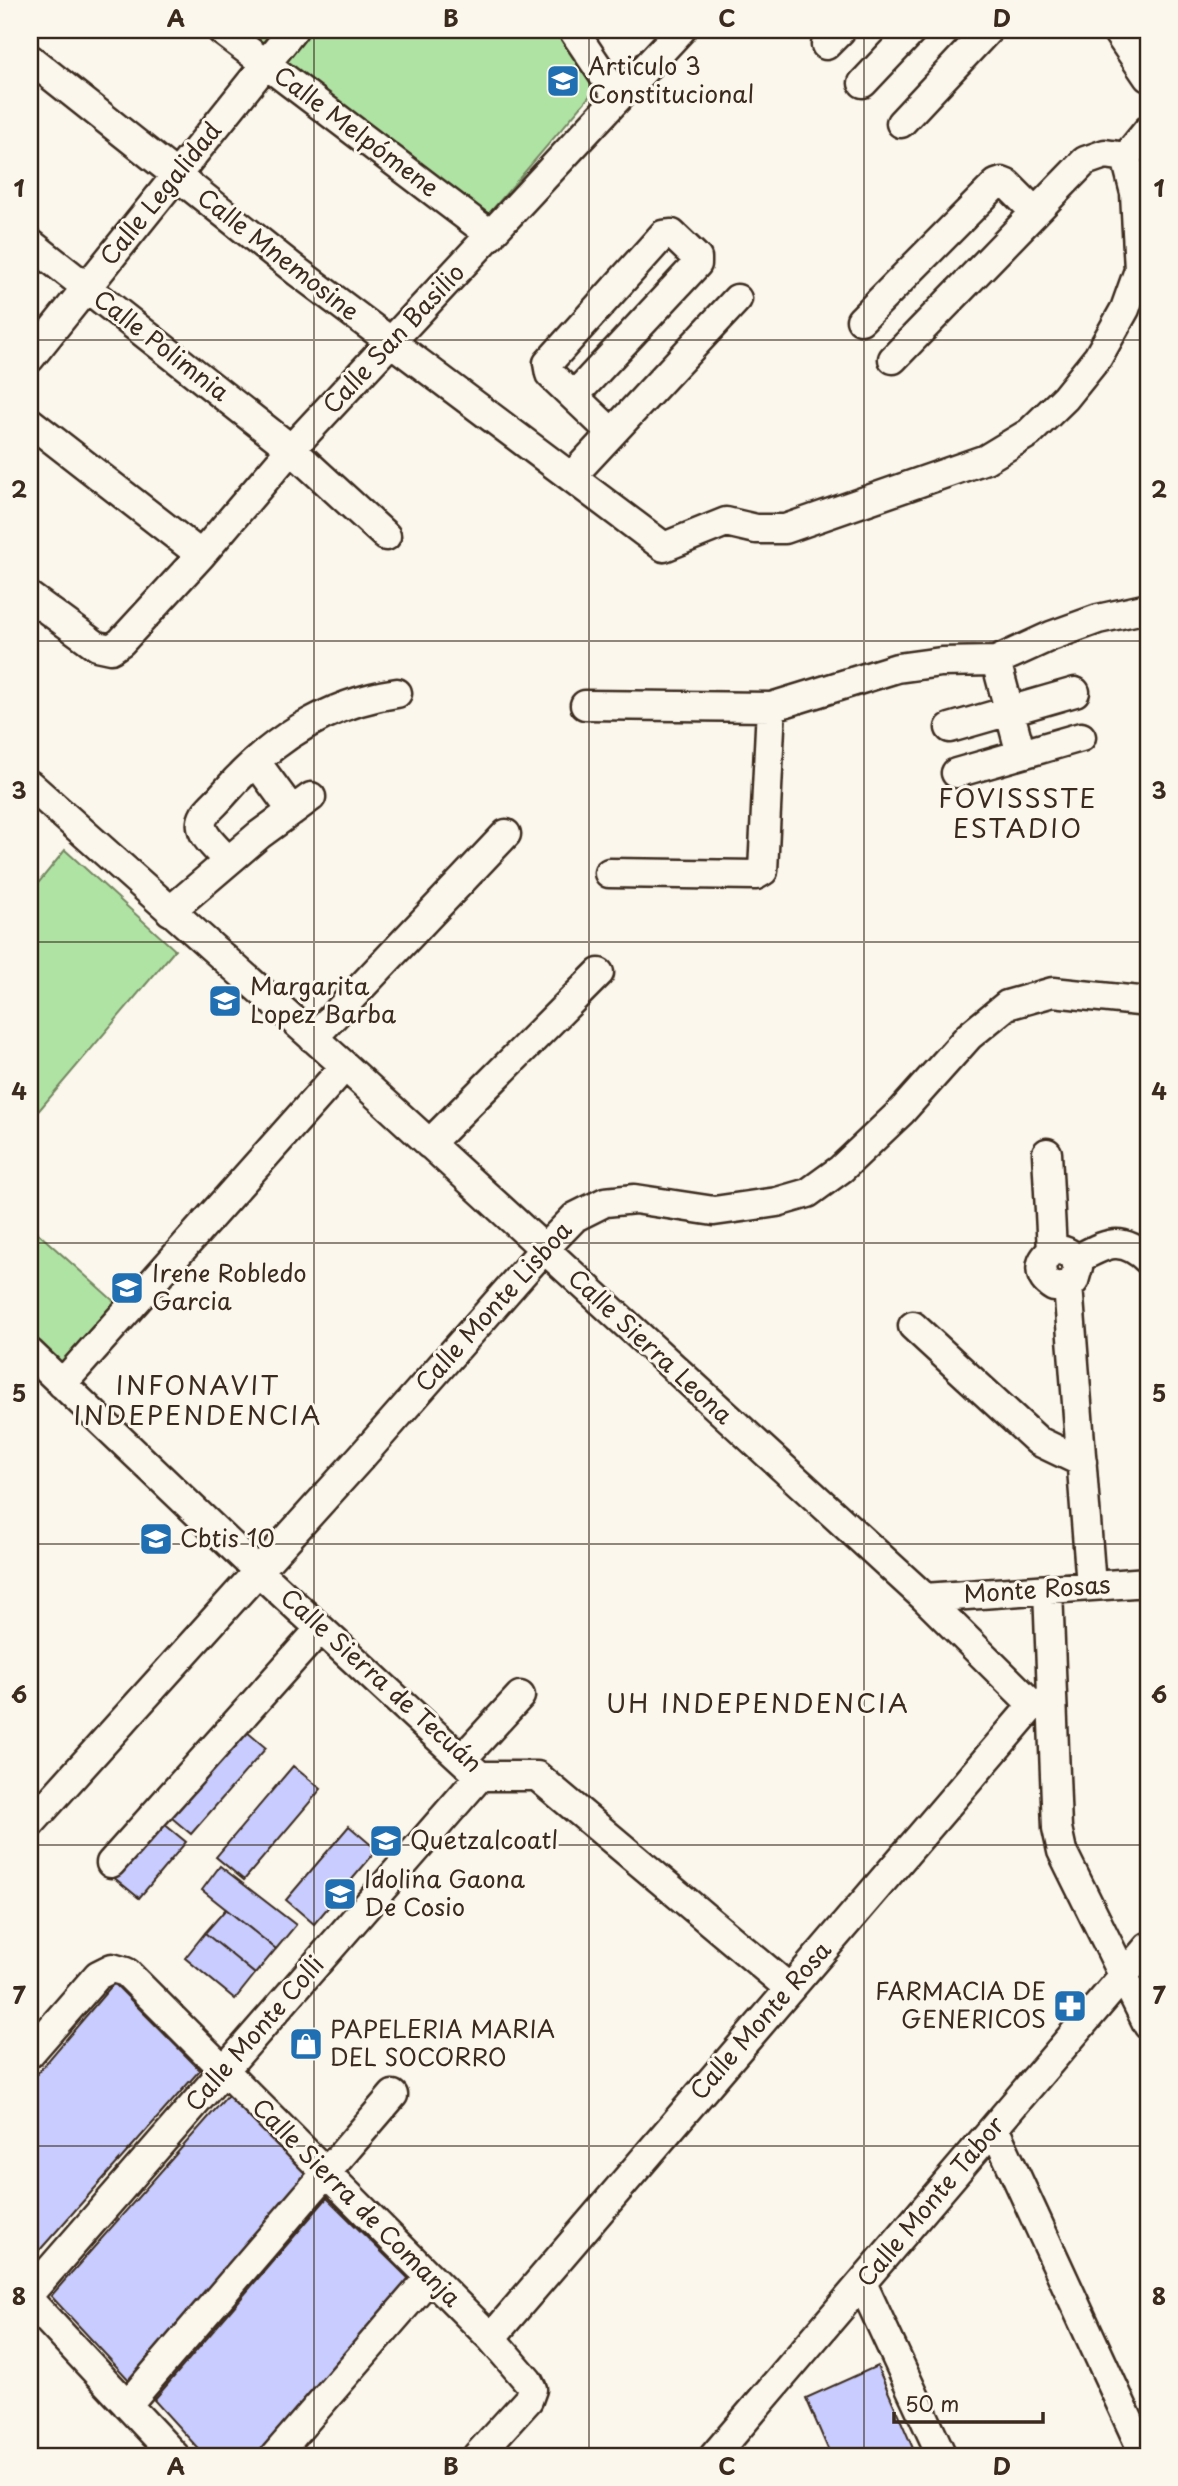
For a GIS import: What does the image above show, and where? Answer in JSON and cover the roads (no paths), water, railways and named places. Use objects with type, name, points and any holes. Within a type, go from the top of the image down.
[{"type":"street","name":"Calle Melpómene","points":[[221,30],[491,235]]},
{"type":"street","name":"Calle Legalidad","points":[[30,358],[293,30]]},
{"type":"street","points":[[573,30],[618,97]]},
{"type":"street","name":"Calle San Basilio","points":[[30,597],[97,646],[111,649],[121,642],[201,555],[291,449],[681,30]]},
{"type":"street","points":[[863,83],[912,30]]},
{"type":"street","points":[[901,123],[988,30]]},
{"type":"street","points":[[1115,30],[1148,77]]},
{"type":"street","name":"Calle Mnemosine","points":[[30,59],[391,342],[664,547],[726,522],[756,529],[785,529],[986,458],[1028,433],[1065,398],[1098,357],[1125,309],[1139,270],[1135,193],[1126,157]]},
{"type":"street","points":[[893,359],[1090,157],[1105,154],[1126,157],[1148,130]]},
{"type":"street","points":[[861,320],[996,184],[1007,184],[1035,212]]},
{"type":"street","points":[[574,396],[697,264],[697,258],[672,234],[663,235],[548,363],[550,374],[612,432]]},
{"type":"street","name":"Calle Polimnia","points":[[30,243],[291,449],[386,536]]},
{"type":"street","points":[[571,477],[737,299]]},
{"type":"street","points":[[30,422],[201,555]]},
{"type":"street","points":[[585,705],[771,708],[897,668],[942,662],[996,661],[1051,636],[1098,620],[1148,608]]},
{"type":"street","points":[[996,661],[1021,754]]},
{"type":"street","points":[[950,728],[1075,692]]},
{"type":"street","points":[[228,861],[202,831],[201,824],[229,787],[279,742],[322,715],[362,699],[397,693]]},
{"type":"street","points":[[609,873],[756,875],[763,871],[771,708]]},
{"type":"street","points":[[956,773],[1081,737]]},
{"type":"street","points":[[170,911],[301,804],[256,762]]},
{"type":"street","name":"Calle Sierra Leona","points":[[30,785],[345,1066],[1042,1705]]},
{"type":"street","points":[[313,1038],[506,834]]},
{"type":"street","points":[[429,1143],[598,973]]},
{"type":"street","name":"Calle Monte Lisboa","points":[[30,1824],[575,1217],[605,1202],[635,1199],[714,1211],[778,1202],[808,1193],[841,1169],[902,1111],[969,1036],[1007,1005],[1053,992],[1148,1002]]},
{"type":"street","points":[[62,1384],[345,1066]]},
{"type":"street","points":[[1047,1153],[1065,1265],[1091,1586]]},
{"type":"street","points":[[1065,1265],[1104,1244],[1118,1243],[1132,1247],[1148,1260]]},
{"type":"street","points":[[913,1326],[1038,1441],[1082,1462]]},
{"type":"street","name":"Calle Sierra de Tecuán","points":[[30,1353],[258,1571],[471,1768],[537,1776],[789,1988]]},
{"type":"street","name":"Monte Rosas","points":[[925,1598],[1148,1582]]},
{"type":"street","points":[[1048,1589],[1042,1705],[1062,1851],[1148,2025]]},
{"type":"street","points":[[111,1863],[320,1629]]},
{"type":"street","name":"Calle Monte Colli","points":[[30,2293],[224,2070],[471,1768],[520,1696]]},
{"type":"street","name":"Calle Monte Rosa","points":[[491,2338],[789,1988],[1042,1705]]},
{"type":"street","name":"Calle Monte Tabor","points":[[714,2456],[737,2446],[862,2283],[1148,1947]]},
{"type":"street","name":"Calle Sierra de Comanja","points":[[30,2053],[98,1975],[112,1968],[126,1972],[491,2338],[528,2381],[532,2389],[528,2400],[477,2456]]},
{"type":"street","points":[[127,2405],[393,2095]]},
{"type":"street","points":[[994,2128],[1145,2456]]},
{"type":"street","points":[[275,2456],[430,2277]]},
{"type":"street","points":[[862,2283],[942,2456]]},
{"type":"street","points":[[30,2301],[175,2456]]},
{"type":"place","name":"Articulo 3 Constitucional","points":[[563,81]]},
{"type":"place","name":"Margarita Lopez Barba","points":[[225,1001]]},
{"type":"place","name":"Irene Robledo Garcia","points":[[127,1288]]},
{"type":"place","name":"Cbtis 10","points":[[156,1539]]},
{"type":"place","name":"Quetzalcoatl","points":[[386,1841]]},
{"type":"place","name":"Idolina Gaona De Cosio","points":[[340,1894]]},
{"type":"place","name":"FARMACIA DE GENERICOS","points":[[1070,2006]]},
{"type":"place","name":"PAPELERIA MARIA DEL SOCORRO","points":[[306,2044]]},
{"type":"district","name":"FOVISSSTE ESTADIO","points":[[1018,814]]},
{"type":"district","name":"INFONAVIT INDEPENDENCIA","points":[[198,1401]]},
{"type":"district","name":"UH INDEPENDENCIA","points":[[758,1704]]}]
